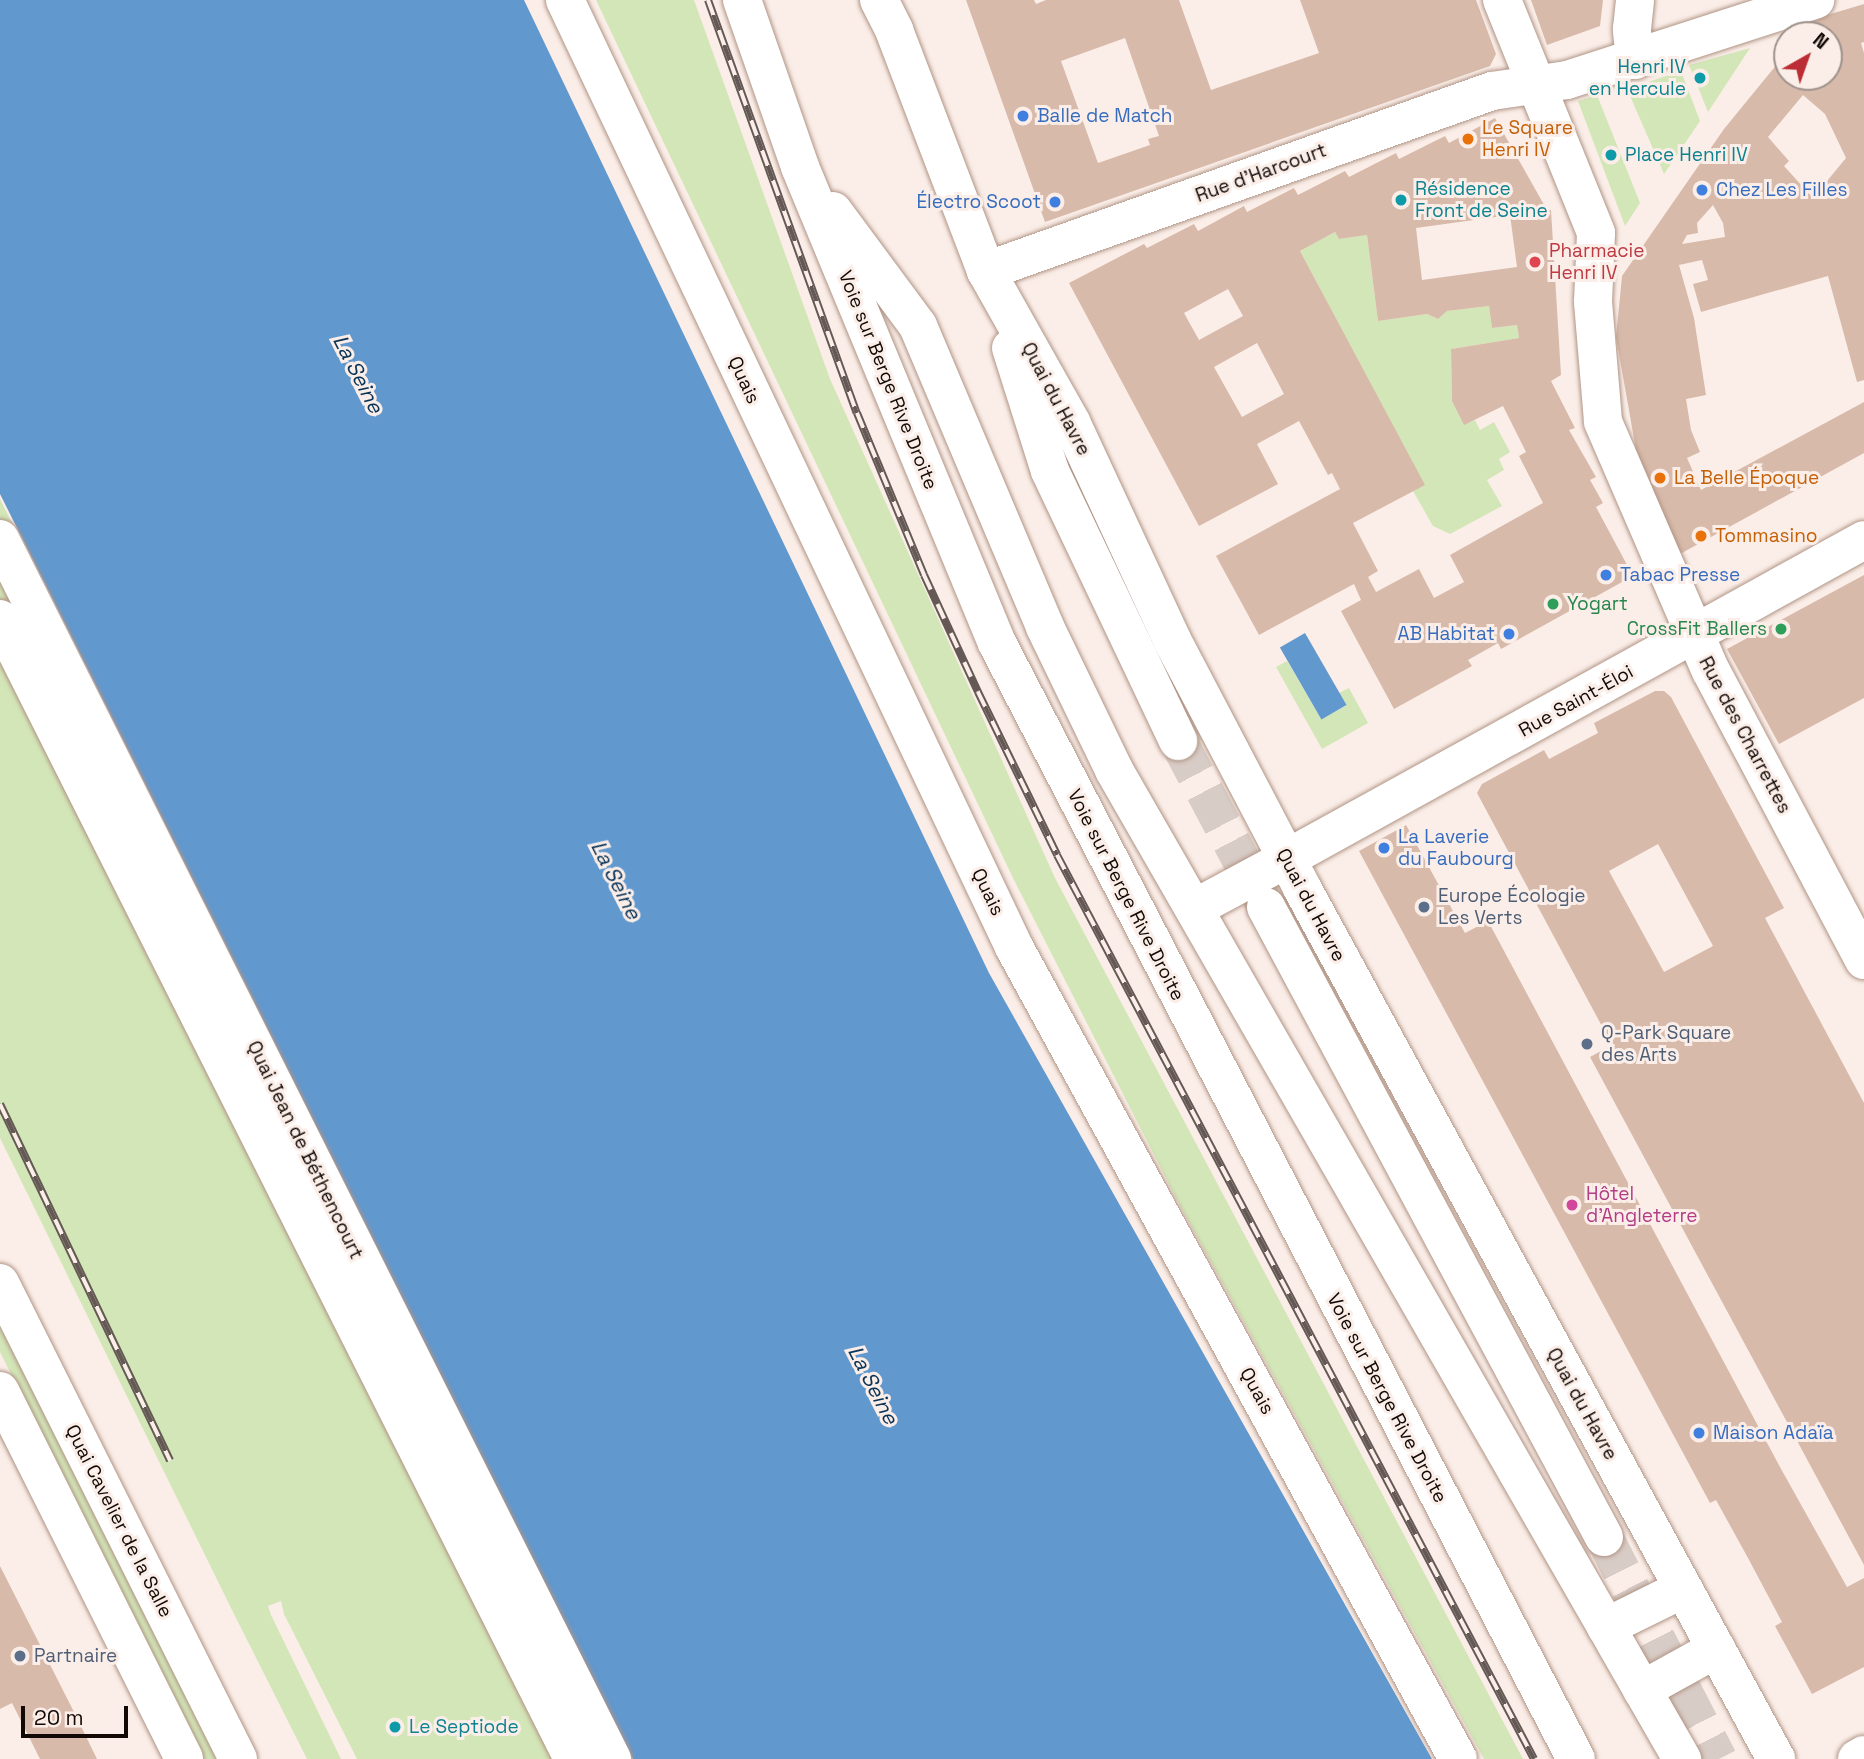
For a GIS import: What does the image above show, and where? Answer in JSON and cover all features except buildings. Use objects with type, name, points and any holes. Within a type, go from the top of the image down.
[{"type":"main road","name":"Quais","points":[[565,0],[1014,947],[1458,1759]]},
{"type":"main road","name":"Voie sur Berge Rive Droite","points":[[742,0],[800,167],[997,643],[1576,1759]]},
{"type":"main road","points":[[1502,0],[1516,39],[1538,83],[1567,80],[1635,60],[1813,1]]},
{"type":"main road","points":[[1635,0],[1632,29],[1635,60]]},
{"type":"main road","name":"Quai du Havre","points":[[887,10],[986,271],[1071,422],[1172,640],[1286,859],[1776,1759]]},
{"type":"main road","name":"Rue d'Harcourt","points":[[986,271],[1493,91],[1538,83]]},
{"type":"main road","name":"Rue des Charrettes","points":[[1538,83],[1596,233],[1593,302],[1603,422],[1693,632],[1864,960]]},
{"type":"main road","points":[[800,167],[918,326],[1057,650],[1114,770],[1682,1759]]},
{"type":"main road","points":[[986,271],[1050,471],[1178,741]]},
{"type":"main road","name":"Quai Jean de Béthencourt","points":[[0,539],[612,1759]]},
{"type":"main road","name":"Rue Saint-Éloi","points":[[1195,908],[1633,670],[1693,632],[1864,540]]},
{"type":"main road","name":"Quai Jean de Béthencourt","points":[[0,619],[573,1759]]},
{"type":"main road","points":[[1266,907],[1604,1537]]},
{"type":"main road","name":"Quai Cavelier de la Salle","points":[[0,1283],[238,1759]]},
{"type":"main road","points":[[0,1391],[184,1759]]},
{"type":"main road","points":[[1606,1627],[1683,1589]]},
{"type":"main road","points":[[1642,1690],[1716,1649]]},
{"type":"main road","points":[[1857,1759],[1864,1755]]},
{"type":"green space","points":[[596,0],[694,0],[830,379],[1055,878],[1523,1759],[1484,1759],[1177,1200],[1013,878]]},
{"type":"green space","points":[[1750,48],[1708,112],[1689,65]]},
{"type":"green space","points":[[1681,71],[1700,121],[1664,174],[1627,89]]},
{"type":"green space","points":[[1597,95],[1640,203],[1625,226],[1578,101]]},
{"type":"green space","points":[[1335,232],[1339,239],[1367,235],[1378,321],[1427,314],[1438,319],[1447,311],[1489,306],[1492,328],[1517,325],[1519,338],[1451,349],[1452,401],[1464,424],[1475,420],[1480,430],[1494,422],[1510,452],[1499,459],[1504,470],[1487,480],[1502,506],[1450,534],[1433,526],[1413,491],[1424,485],[1300,251]]},
{"type":"green space","points":[[0,499],[633,1759],[357,1759],[284,1614],[281,1601],[268,1606],[271,1615],[341,1759],[307,1759],[232,1610],[0,1138]]},
{"type":"green space","points":[[1287,661],[1321,719],[1346,706],[1339,693],[1349,688],[1368,723],[1322,749],[1276,667]]},
{"type":"green space","points":[[0,1324],[218,1759],[204,1759],[0,1352]]},
{"type":"water","name":"La Seine","points":[[0,0],[524,0],[989,973],[1432,1759],[633,1759],[0,494]]},
{"type":"water","points":[[1305,633],[1346,705],[1321,719],[1280,648]]},
{"type":"tunnel","points":[[1178,741],[1266,907]]},
{"type":"tunnel","points":[[1604,1537],[1718,1759]]},
{"type":"railway","points":[[708,0],[857,413],[924,575],[978,692],[1057,855],[1534,1759]]},
{"type":"railway","points":[[0,1104],[170,1460]]},
{"type":"place","name":"Henri IV en Hercule","points":[[1700,78]]},
{"type":"place","name":"Balle de Match","points":[[1023,116]]},
{"type":"place","name":"Le Square Henri IV","points":[[1468,139]]},
{"type":"place","name":"Place Henri IV","points":[[1611,155]]},
{"type":"place","name":"Chez Les Filles","points":[[1702,190]]},
{"type":"place","name":"Résidence Front de Seine","points":[[1401,200]]},
{"type":"place","name":"Électro Scoot","points":[[1055,202]]},
{"type":"place","name":"Pharmacie Henri IV","points":[[1535,262]]},
{"type":"place","name":"La Belle Époque","points":[[1660,478]]},
{"type":"place","name":"Tommasino","points":[[1701,536]]},
{"type":"place","name":"Tabac Presse","points":[[1606,575]]},
{"type":"place","name":"Yogart","points":[[1553,604]]},
{"type":"place","name":"CrossFit Ballers","points":[[1781,629]]},
{"type":"place","name":"AB Habitat","points":[[1509,634]]},
{"type":"place","name":"La Laverie du Faubourg","points":[[1384,848]]},
{"type":"place","name":"Europe Écologie Les Verts","points":[[1424,907]]},
{"type":"place","name":"Q-Park Square des Arts","points":[[1587,1044]]},
{"type":"place","name":"Hôtel d'Angleterre","points":[[1572,1205]]},
{"type":"place","name":"Maison Adaïa","points":[[1699,1433]]},
{"type":"place","name":"Partnaire","points":[[20,1656]]},
{"type":"place","name":"Le Septiode","points":[[395,1727]]}]
